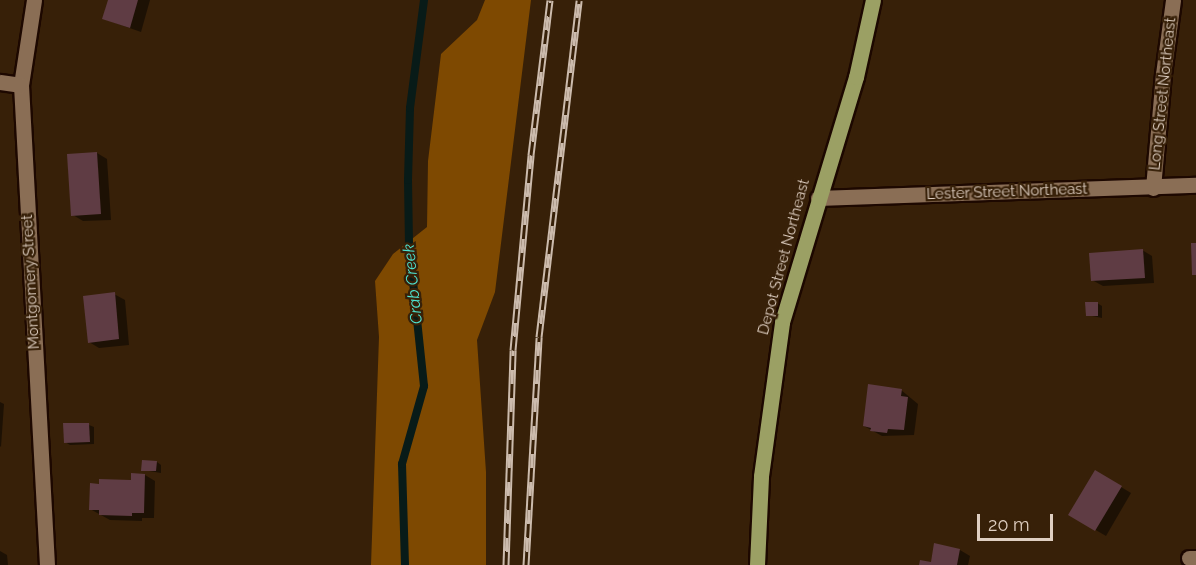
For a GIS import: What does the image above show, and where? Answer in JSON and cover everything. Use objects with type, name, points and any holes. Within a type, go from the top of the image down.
[{"type":"main road","name":"Depot Street Northeast","points":[[757,565],[761,476],[782,322],[856,77],[873,0]]},
{"type":"street","name":"Montgomery Street","points":[[33,0],[21,85],[46,565]]},
{"type":"street","name":"Long Street Northeast","points":[[1152,188],[1173,0]]},
{"type":"street","points":[[0,82],[21,85]]},
{"type":"street","name":"Lester Street Northeast","points":[[818,198],[1196,185]]},
{"type":"shaded area","points":[[485,0],[531,0],[495,292],[477,340],[486,472],[486,565],[371,565],[379,337],[375,281],[393,254],[427,227],[428,161],[441,54],[477,20]]},
{"type":"building","points":[[108,0],[138,0],[130,28],[102,19]]},
{"type":"building","points":[[97,152],[101,214],[71,216],[67,154]]},
{"type":"building","points":[[1191,243],[1196,243],[1196,275],[1192,275]]},
{"type":"building","points":[[1143,249],[1145,278],[1091,281],[1089,253]]},
{"type":"building","points":[[115,292],[119,339],[88,343],[83,296]]},
{"type":"building","points":[[1085,302],[1098,302],[1098,316],[1086,316]]},
{"type":"building","points":[[868,384],[902,389],[901,396],[908,397],[904,430],[888,429],[887,433],[870,431],[871,428],[863,426]]},
{"type":"building","points":[[63,423],[89,423],[90,442],[64,443]]},
{"type":"building","points":[[142,460],[157,461],[156,471],[141,471]]},
{"type":"building","points":[[1095,470],[1122,486],[1095,531],[1068,515]]},
{"type":"building","points":[[131,473],[145,474],[144,513],[132,513],[132,516],[99,515],[99,510],[89,510],[90,483],[99,484],[99,479],[131,480]]},
{"type":"building","points":[[934,543],[960,549],[957,565],[919,565],[920,560],[931,562]]},
{"type":"waterway","name":"Crab Creek","points":[[405,565],[402,464],[424,386],[409,244],[408,180],[410,108],[424,0]]},
{"type":"railway","points":[[506,565],[513,350],[531,155],[550,0]]},
{"type":"railway","points":[[526,565],[539,337],[579,0]]}]
